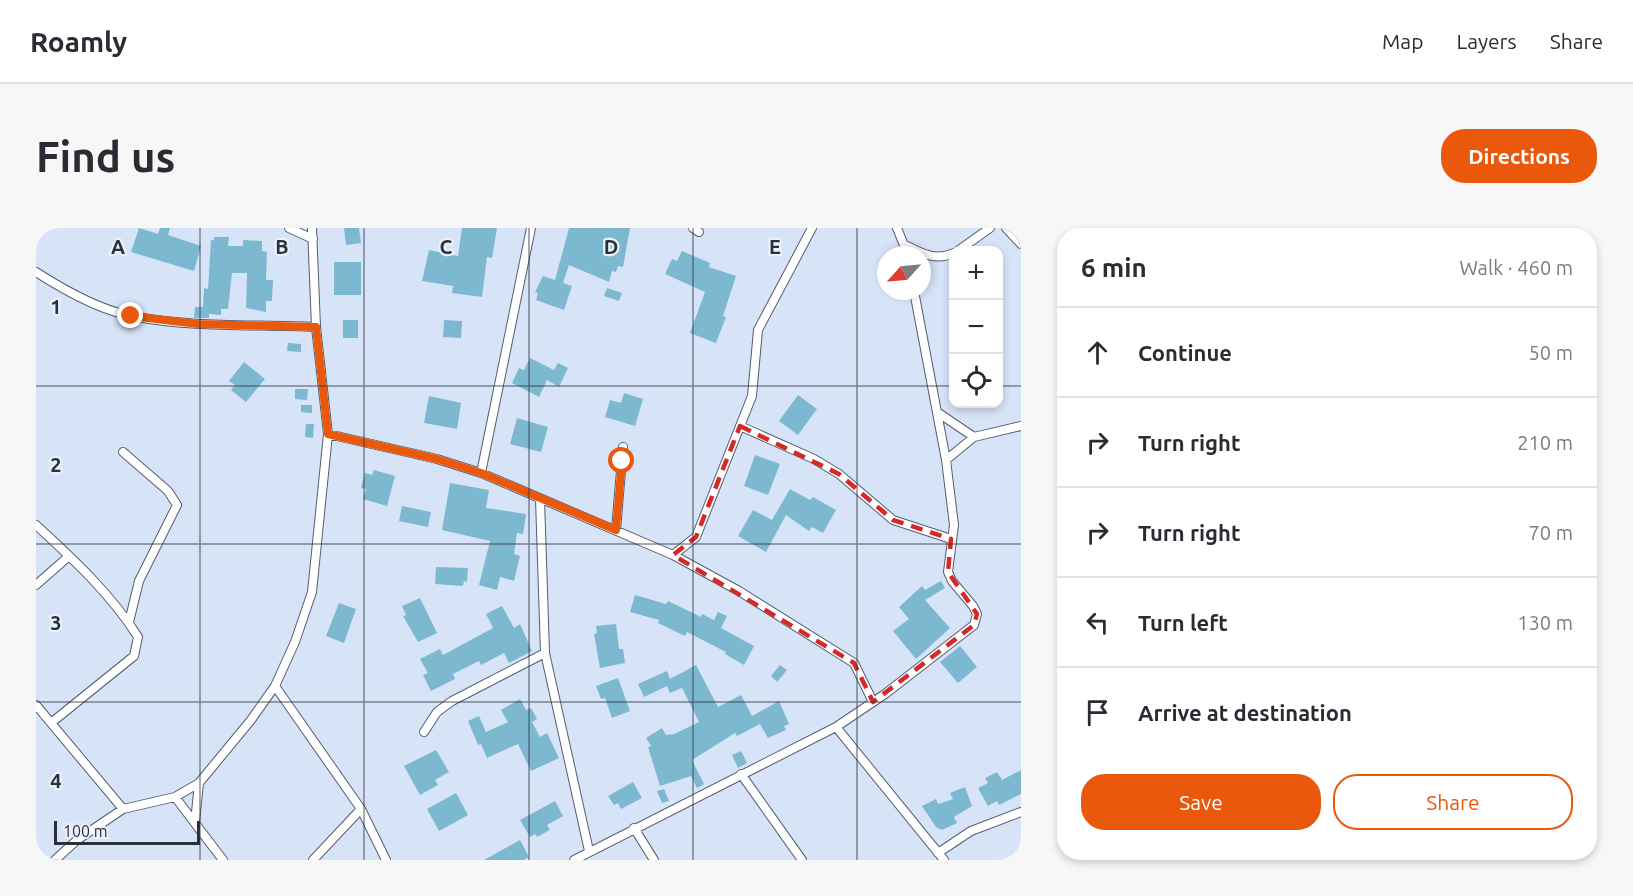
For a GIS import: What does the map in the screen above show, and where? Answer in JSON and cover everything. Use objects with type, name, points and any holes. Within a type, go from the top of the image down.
[{"type":"street","points":[[290,228],[313,239]]},
{"type":"street","points":[[55,860],[77,840],[123,809],[175,797],[199,783],[252,720],[275,686],[296,642],[312,592],[328,434],[316,327],[312,228]]},
{"type":"street","points":[[481,473],[531,228]]},
{"type":"street","points":[[673,555],[696,537],[752,396],[758,330],[812,228]]},
{"type":"street","points":[[897,228],[906,246]]},
{"type":"street","points":[[965,246],[990,228]]},
{"type":"street","points":[[1006,228],[1021,244]]},
{"type":"street","points":[[931,256],[949,255]]},
{"type":"street","points":[[36,272],[103,307],[131,316],[198,324],[316,327]]},
{"type":"street","points":[[574,860],[836,727],[873,702],[974,625],[976,614],[974,606],[952,581],[948,572],[954,525],[946,460],[930,384],[916,300]]},
{"type":"street","points":[[937,412],[974,437]]},
{"type":"street","points":[[740,426],[814,459],[839,474],[893,520],[951,539]]},
{"type":"street","points":[[946,460],[974,437],[1021,426]]},
{"type":"street","points":[[328,434],[437,459],[481,473],[673,555],[739,591],[854,663],[873,702]]},
{"type":"street","points":[[616,530],[623,447]]},
{"type":"street","points":[[123,452],[168,491],[177,505],[139,581],[129,622]]},
{"type":"street","points":[[540,499],[544,653],[589,851]]},
{"type":"street","points":[[36,525],[69,556],[129,622],[138,637],[134,656],[51,723]]},
{"type":"street","points":[[36,585],[69,556]]},
{"type":"street","points":[[424,732],[437,712],[452,701],[544,653]]},
{"type":"street","points":[[275,686],[361,809],[386,860]]},
{"type":"street","points":[[36,705],[123,809]]},
{"type":"street","points":[[836,727],[944,860]]},
{"type":"street","points":[[741,774],[802,860]]},
{"type":"street","points":[[195,822],[199,783]]},
{"type":"street","points":[[175,797],[223,860]]},
{"type":"street","points":[[313,860],[361,809]]},
{"type":"street","points":[[938,853],[971,831],[1021,812]]},
{"type":"street","points":[[634,828],[654,860]]},
{"type":"highlighted area","points":[[740,426],[839,474],[893,520],[951,539],[948,572],[977,614],[974,625],[873,702],[854,663],[673,555],[696,537]]},
{"type":"building","points":[[139,228],[158,234],[160,228],[170,228],[168,235],[201,246],[194,271],[131,252]]},
{"type":"building","points":[[344,228],[359,228],[361,243],[346,245]]},
{"type":"building","points":[[462,228],[497,228],[492,258],[487,257],[482,297],[452,293],[453,286],[422,281],[429,250],[458,256]]},
{"type":"building","points":[[569,228],[630,228],[623,267],[618,266],[616,272],[612,271],[609,282],[569,265],[563,283],[572,286],[564,310],[536,300],[538,293],[535,292],[543,276],[555,280]]},
{"type":"building","points":[[214,237],[229,237],[228,246],[243,246],[243,240],[262,241],[262,251],[267,252],[266,280],[273,280],[272,301],[266,301],[266,312],[246,308],[247,273],[232,273],[228,309],[221,309],[221,315],[209,314],[209,318],[194,318],[195,307],[203,307],[204,288],[208,289],[211,240],[214,240]]},
{"type":"building","points":[[682,251],[710,263],[709,267],[736,276],[723,316],[726,317],[716,343],[690,333],[705,292],[665,274],[672,259],[677,261]]},
{"type":"building","points":[[334,262],[361,262],[361,295],[334,295]]},
{"type":"building","points":[[607,288],[622,293],[619,301],[604,296]]},
{"type":"building","points":[[343,320],[358,320],[358,338],[343,338]]},
{"type":"building","points":[[444,320],[462,321],[461,338],[443,337]]},
{"type":"building","points":[[288,343],[301,344],[301,352],[287,351]]},
{"type":"building","points":[[530,358],[554,370],[558,363],[568,368],[559,387],[547,380],[539,397],[512,383],[519,368],[524,370]]},
{"type":"building","points":[[244,362],[265,379],[246,402],[231,390],[235,385],[229,381]]},
{"type":"building","points":[[295,389],[308,389],[307,400],[295,399]]},
{"type":"building","points":[[624,393],[643,399],[635,426],[605,417],[610,400],[621,403]]},
{"type":"building","points":[[798,395],[817,409],[798,435],[779,421]]},
{"type":"building","points":[[429,396],[461,403],[457,429],[424,423]]},
{"type":"building","points":[[301,405],[312,405],[312,413],[301,412]]},
{"type":"building","points":[[517,418],[548,427],[541,452],[510,444]]},
{"type":"building","points":[[306,424],[314,424],[313,438],[305,437]]},
{"type":"building","points":[[755,455],[780,464],[768,495],[744,486]]},
{"type":"building","points":[[374,470],[395,476],[387,506],[363,499],[366,489],[361,488],[365,473],[372,475]]},
{"type":"building","points":[[450,483],[489,490],[486,508],[526,514],[523,534],[517,533],[514,554],[520,556],[514,581],[500,577],[497,590],[479,585],[490,541],[442,530]]},
{"type":"building","points":[[790,489],[810,500],[813,497],[836,510],[823,533],[812,527],[809,531],[786,515],[766,552],[738,536],[753,510],[772,520]]},
{"type":"building","points":[[402,506],[431,512],[428,527],[399,521]]},
{"type":"building","points":[[436,567],[468,568],[467,582],[464,581],[463,586],[435,584]]},
{"type":"building","points":[[941,581],[945,588],[925,600],[950,628],[916,659],[893,631],[909,619],[899,607],[922,586],[925,590]]},
{"type":"building","points":[[635,595],[666,604],[668,601],[701,617],[702,614],[714,620],[718,612],[727,616],[721,628],[754,646],[744,665],[725,654],[726,652],[687,632],[685,636],[658,623],[659,620],[630,612]]},
{"type":"building","points":[[420,598],[437,633],[418,642],[403,616],[406,615],[402,606]]},
{"type":"building","points":[[339,603],[356,609],[344,643],[326,636]]},
{"type":"building","points":[[502,606],[514,628],[520,624],[532,651],[509,663],[504,653],[481,665],[479,661],[453,674],[455,679],[431,691],[423,675],[428,673],[420,659],[440,649],[443,655],[493,628],[486,614]]},
{"type":"building","points":[[616,624],[619,649],[623,649],[625,663],[600,668],[594,634],[597,633],[596,626]]},
{"type":"building","points":[[960,646],[977,667],[958,683],[940,662]]},
{"type":"building","points":[[696,665],[718,707],[741,695],[752,716],[779,701],[789,724],[784,726],[786,730],[768,738],[760,724],[737,736],[735,733],[692,760],[704,784],[697,788],[691,776],[660,786],[648,747],[651,746],[646,738],[662,728],[666,735],[674,734],[699,722],[682,688],[670,693],[667,686],[644,697],[638,684],[667,671],[670,679]]},
{"type":"building","points":[[780,665],[787,670],[777,682],[771,676]]},
{"type":"building","points":[[618,678],[630,711],[612,718],[605,698],[601,699],[596,686]]},
{"type":"building","points":[[520,699],[526,710],[531,708],[537,719],[532,722],[540,737],[547,733],[559,758],[531,771],[518,744],[487,758],[481,744],[478,745],[468,721],[479,716],[486,732],[508,722],[501,710]]},
{"type":"building","points":[[436,750],[449,772],[435,780],[438,785],[420,795],[404,766]]},
{"type":"building","points":[[741,751],[747,763],[738,768],[732,755]]},
{"type":"building","points":[[1021,770],[1021,794],[999,805],[997,801],[988,806],[978,788],[988,783],[985,778],[997,772],[1002,780]]},
{"type":"building","points":[[633,782],[642,798],[621,809],[618,803],[614,805],[608,796]]},
{"type":"building","points":[[965,787],[972,806],[954,817],[957,823],[942,830],[936,827],[922,806],[936,799],[938,804],[953,799],[950,793]]},
{"type":"building","points":[[664,789],[669,801],[662,803],[657,791]]},
{"type":"building","points":[[456,793],[468,815],[439,831],[427,809]]},
{"type":"building","points":[[555,801],[563,816],[547,825],[550,830],[537,837],[535,834],[530,837],[520,820]]},
{"type":"building","points":[[520,840],[529,857],[524,860],[484,860]]},
{"type":"route","points":[[131,316],[198,324],[316,327],[328,434],[437,459],[481,473],[616,530],[622,461]]}]
